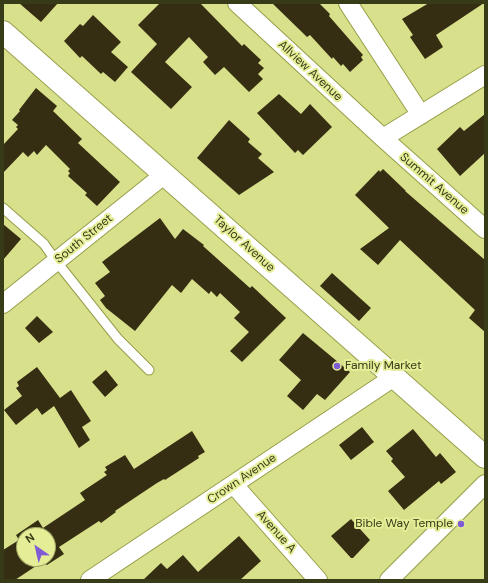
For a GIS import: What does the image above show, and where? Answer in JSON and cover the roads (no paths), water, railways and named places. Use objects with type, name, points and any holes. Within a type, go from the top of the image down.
[{"type":"street","name":"Allview Avenue","points":[[238,3],[383,138]]},
{"type":"street","points":[[348,3],[421,115]]},
{"type":"street","name":"Taylor Avenue","points":[[3,32],[485,457]]},
{"type":"street","points":[[383,138],[485,75]]},
{"type":"street","name":"Summit Avenue","points":[[383,138],[485,229]]},
{"type":"street","name":"South Street","points":[[3,304],[165,174]]},
{"type":"street","name":"Crown Avenue","points":[[90,580],[394,377]]},
{"type":"street","points":[[390,580],[485,484]]},
{"type":"street","name":"Avenue A","points":[[234,485],[318,580]]},
{"type":"lane","points":[[3,208],[44,244],[118,339],[149,370]]},
{"type":"place","name":"Family Market","points":[[337,366]]},
{"type":"place","name":"Bible Way Temple","points":[[461,524]]}]
